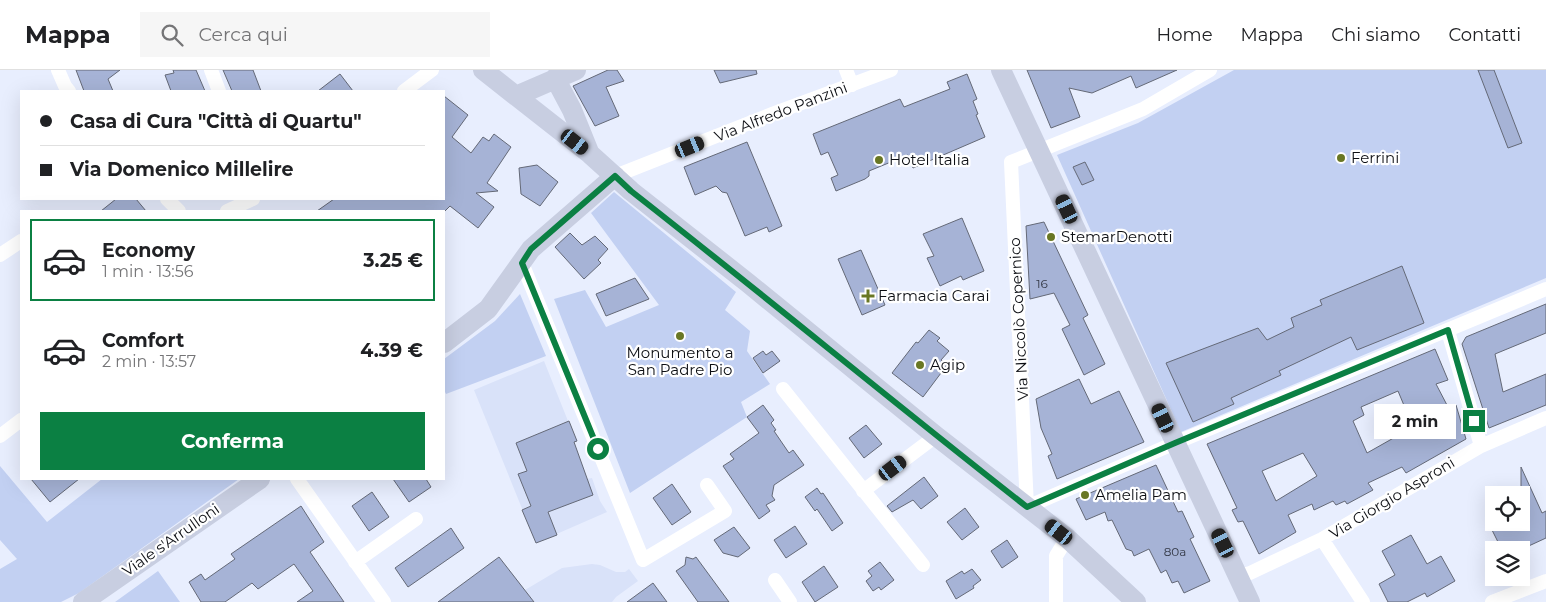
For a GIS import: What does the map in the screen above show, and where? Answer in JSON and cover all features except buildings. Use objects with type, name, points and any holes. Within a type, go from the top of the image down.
[{"type":"street","points":[[58,70],[68,90]]},
{"type":"street","points":[[211,70],[219,90]]},
{"type":"street","points":[[405,90],[432,70]]},
{"type":"street","points":[[483,70],[590,154],[631,191],[748,283],[936,436],[1067,538],[1136,602]]},
{"type":"street","points":[[516,96],[553,74],[576,70]]},
{"type":"street","points":[[846,70],[852,85]]},
{"type":"street","name":"Via Alfredo Panzini","points":[[615,176],[890,70]]},
{"type":"street","points":[[1001,70],[1250,602]]},
{"type":"street","points":[[1040,151],[1143,109],[1210,70]]},
{"type":"street","points":[[553,74],[572,110],[590,154]]},
{"type":"street","name":"Via Niccolò Copernico","points":[[1027,507],[1011,162],[1040,151]]},
{"type":"street","points":[[445,342],[488,309],[531,249],[615,176]]},
{"type":"street","points":[[168,200],[178,210]]},
{"type":"street","points":[[229,210],[251,200]]},
{"type":"street","points":[[0,255],[20,242]]},
{"type":"street","points":[[522,263],[643,560],[725,511],[707,485]]},
{"type":"street","points":[[1027,507],[1175,443],[1546,289]]},
{"type":"street","points":[[1448,330],[1481,446]]},
{"type":"street","points":[[783,389],[923,565]]},
{"type":"street","name":"Via Giorgio Asproni","points":[[1238,576],[1250,573],[1322,539],[1481,446],[1546,418]]},
{"type":"street","points":[[0,436],[20,421]]},
{"type":"street","points":[[863,491],[936,436]]},
{"type":"street","name":"Viale s'Arrulloni","points":[[83,602],[259,480]]},
{"type":"street","points":[[298,480],[384,602]]},
{"type":"street","points":[[355,562],[416,519]]},
{"type":"street","points":[[1056,602],[1056,556],[1067,538]]},
{"type":"street","points":[[1322,539],[1363,602]]},
{"type":"street","points":[[775,580],[790,602]]},
{"type":"street","points":[[1492,602],[1546,581]]},
{"type":"shaded area","points":[[1234,70],[1546,70],[1546,278],[1181,432],[1057,155],[1138,123]]},
{"type":"shaded area","points":[[614,192],[736,292],[725,310],[750,331],[747,351],[770,384],[741,402],[747,417],[630,493],[554,299],[585,290],[606,327],[659,305],[591,213]]},
{"type":"shaded area","points":[[520,294],[546,356],[446,394],[445,358],[495,321]]},
{"type":"shaded area","points":[[544,361],[577,441],[574,443],[587,479],[592,478],[600,501],[607,512],[536,543],[474,390]]},
{"type":"shaded area","points":[[0,466],[47,522],[101,480],[238,480],[79,593],[61,602],[0,602],[0,569],[17,559],[0,540]]},
{"type":"shaded area","points":[[592,564],[600,565],[616,572],[625,572],[629,569],[638,581],[612,602],[534,602],[525,590],[562,568]]},
{"type":"shaded area","points":[[158,571],[180,602],[115,602]]},
{"type":"place","name":"Ferrini","points":[[1341,158]]},
{"type":"place","name":"Hotel Italia","points":[[879,160]]},
{"type":"place","name":"StemarDenotti","points":[[1051,237]]},
{"type":"place","name":"Farmacia Carai","points":[[868,296]]},
{"type":"place","name":"Monumento a San Padre Pio","points":[[680,336]]},
{"type":"place","name":"Agip","points":[[920,365]]},
{"type":"place","name":"Amelia Pam","points":[[1085,495]]},
{"type":"route","points":[[598,449],[522,263],[531,249],[615,176],[631,191],[1027,507],[1175,443],[1448,330],[1474,421]]}]
